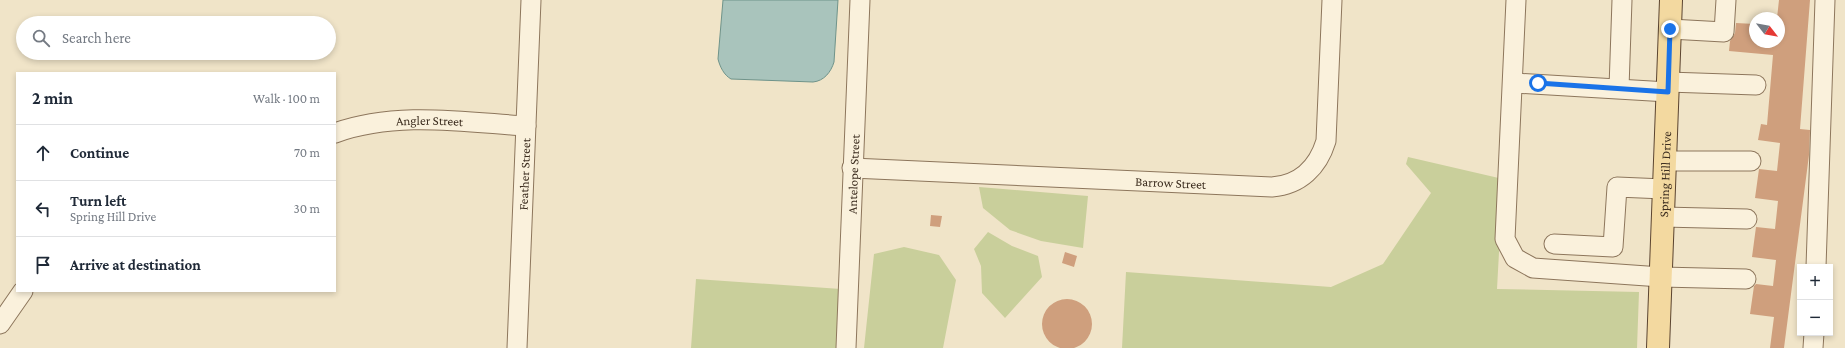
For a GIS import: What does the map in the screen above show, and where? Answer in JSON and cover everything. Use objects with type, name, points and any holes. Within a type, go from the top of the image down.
[{"type":"main road","name":"Spring Hill Drive","points":[[1658,348],[1672,0]]},
{"type":"street","name":"Feather Street","points":[[517,348],[531,0]]},
{"type":"street","name":"Antelope Street","points":[[846,348],[852,168],[860,0]]},
{"type":"street","name":"Barrow Street","points":[[852,168],[1272,186],[1290,183],[1302,177],[1314,166],[1322,154],[1326,141],[1332,0]]},
{"type":"street","points":[[1516,0],[1514,83],[1505,239],[1515,258],[1533,268],[1661,277],[1746,279]]},
{"type":"street","points":[[1619,88],[1622,0]]},
{"type":"street","points":[[1670,29],[1724,32],[1726,0]]},
{"type":"street","points":[[1816,264],[1825,0]]},
{"type":"street","points":[[1514,83],[1619,88],[1756,85]]},
{"type":"street","name":"Angler Street","points":[[336,133],[367,124],[418,119],[526,126]]},
{"type":"street","points":[[1665,161],[1751,161]]},
{"type":"street","points":[[1554,244],[1613,247],[1617,187],[1664,189]]},
{"type":"street","points":[[1663,217],[1747,218]]},
{"type":"street","points":[[0,324],[22,292]]},
{"type":"street","points":[[1813,348],[1814,336]]},
{"type":"green space","points":[[1408,157],[1503,179],[1497,289],[1639,292],[1637,348],[1122,348],[1126,272],[1331,287],[1383,264],[1431,193],[1406,164]]},
{"type":"green space","points":[[979,187],[1088,196],[1083,248],[1041,241],[1010,230],[983,208]]},
{"type":"green space","points":[[988,232],[1012,246],[1038,256],[1042,277],[1005,318],[982,293],[981,266],[974,249]]},
{"type":"green space","points":[[904,247],[939,255],[956,280],[943,348],[864,348],[874,254]]},
{"type":"green space","points":[[696,279],[841,289],[837,348],[691,348]]},
{"type":"water","points":[[723,0],[838,0],[834,62],[831,69],[824,78],[813,82],[731,79],[726,75],[718,59]]},
{"type":"building","points":[[1779,0],[1810,0],[1800,129],[1810,130],[1809,155],[1784,348],[1770,348],[1774,317],[1750,314],[1754,286],[1756,284],[1773,286],[1776,260],[1752,257],[1756,227],[1775,229],[1778,201],[1755,198],[1759,169],[1777,171],[1780,143],[1758,140],[1761,124],[1767,125],[1773,55],[1729,51],[1730,41],[1735,33],[1736,23],[1749,24],[1749,48],[1785,48],[1785,12],[1778,12]]},
{"type":"building","points":[[931,215],[942,216],[940,227],[930,226]]},
{"type":"building","points":[[1065,252],[1077,256],[1074,267],[1062,263]]},
{"type":"building","points":[[1062,299],[1072,299],[1085,306],[1092,319],[1092,329],[1085,342],[1072,349],[1062,349],[1053,345],[1046,338],[1042,329],[1042,319],[1046,310],[1053,303]]},
{"type":"route","points":[[1538,83],[1668,92],[1670,29]]}]
